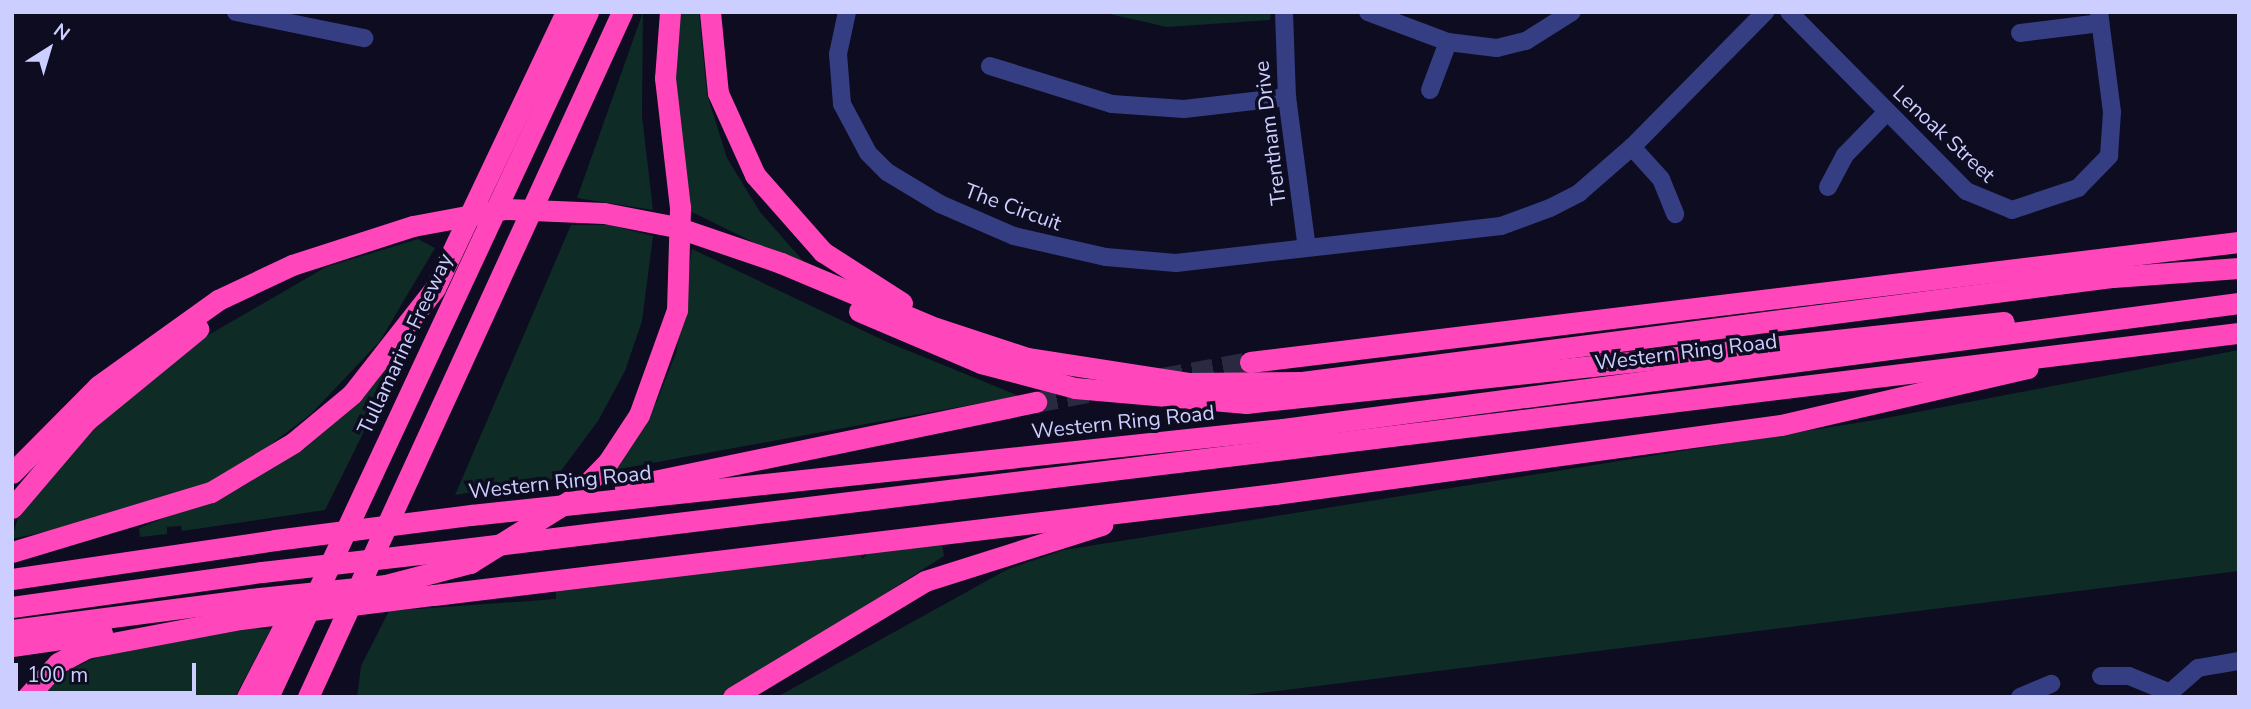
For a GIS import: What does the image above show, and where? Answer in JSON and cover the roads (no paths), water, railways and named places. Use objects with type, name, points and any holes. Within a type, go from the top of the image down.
[{"type":"highway","points":[[16,552],[211,492],[293,443],[352,394],[435,288],[566,12]]},
{"type":"highway","name":"Tullamarine Freeway","points":[[268,697],[588,12]]},
{"type":"highway","points":[[308,697],[622,12]]},
{"type":"highway","points":[[12,630],[250,599],[386,585],[470,563],[550,517],[617,450],[658,374],[680,286],[680,207],[665,78],[670,12]]},
{"type":"highway","points":[[710,12],[718,93],[730,126],[782,211],[864,281],[982,342]]},
{"type":"highway","points":[[12,473],[98,386],[172,330],[292,265],[413,226],[505,209],[604,213],[721,242],[982,342],[1130,378],[1302,382],[2113,277],[2239,268]]},
{"type":"highway","points":[[721,242],[894,328],[981,363],[1075,388],[1186,400],[1310,398],[1836,335],[2125,316]]},
{"type":"highway","points":[[1250,362],[2239,242]]},
{"type":"highway","points":[[12,508],[87,421],[190,334],[360,243]]},
{"type":"highway","points":[[2113,277],[2239,253]]},
{"type":"highway","points":[[247,697],[469,264]]},
{"type":"highway","name":"Western Ring Road","points":[[12,579],[275,540],[471,515],[1283,429],[2239,303]]},
{"type":"highway","points":[[12,607],[262,572],[1316,449],[2099,348],[2239,333]]},
{"type":"highway","points":[[12,646],[1206,503],[1849,414],[2099,348]]},
{"type":"highway","points":[[471,515],[1036,402]]},
{"type":"highway","points":[[733,697],[874,607],[952,569],[1123,519],[1206,503]]},
{"type":"highway","points":[[27,697],[58,663],[93,645],[240,619]]},
{"type":"street","points":[[236,12],[364,38]]},
{"type":"street","name":"The Circuit","points":[[847,12],[838,73],[853,130],[887,172],[940,204],[1014,236],[1135,261],[1307,248]]},
{"type":"street","name":"Trentham Drive","points":[[1284,12],[1287,97],[1307,248]]},
{"type":"street","points":[[1368,12],[1448,42],[1515,44],[1572,12]]},
{"type":"street","points":[[1307,248],[1502,226],[1579,193],[1632,146],[1765,12]]},
{"type":"street","name":"Lenoak Street","points":[[1789,12],[1886,113],[1978,200],[2012,210],[2062,196],[2088,181],[2109,156],[2112,112],[2099,18]]},
{"type":"street","points":[[2020,33],[2099,18]]},
{"type":"street","points":[[1430,90],[1448,42]]},
{"type":"street","points":[[990,66],[1122,105],[1184,109],[1287,97]]},
{"type":"street","points":[[1828,187],[1845,155],[1886,113]]},
{"type":"street","points":[[1632,146],[1661,179],[1675,214]]},
{"type":"street","points":[[2101,676],[2129,676],[2167,694],[2198,668],[2239,661]]},
{"type":"street","points":[[2020,697],[2051,684]]},
{"type":"tunnel","points":[[1162,378],[1250,362]]},
{"type":"tunnel","points":[[1036,402],[1093,391]]}]
